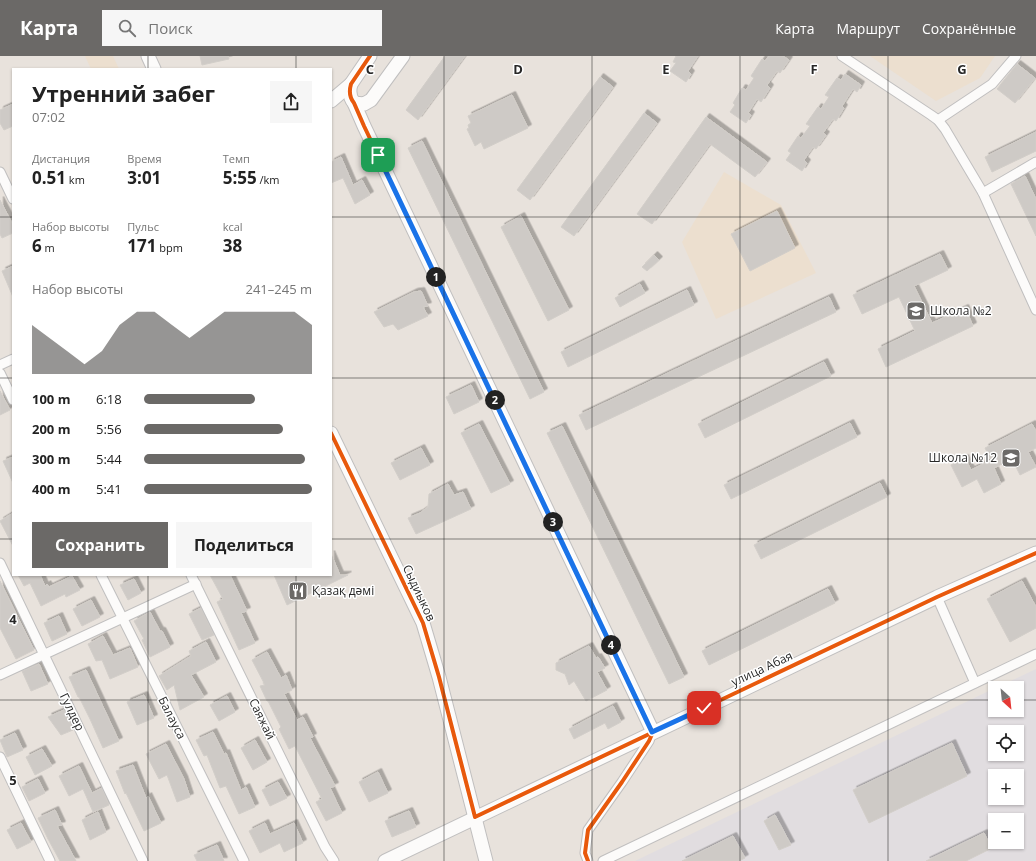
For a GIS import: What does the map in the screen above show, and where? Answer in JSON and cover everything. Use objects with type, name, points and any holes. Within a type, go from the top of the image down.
[{"type":"street","points":[[148,56],[154,68]]},
{"type":"street","points":[[332,100],[351,84],[370,56]]},
{"type":"street","points":[[364,126],[364,117],[368,105],[403,56]]},
{"type":"street","points":[[842,56],[938,120],[945,129],[983,193],[1036,310]]},
{"type":"street","points":[[938,120],[992,84],[1016,56]]},
{"type":"street","points":[[351,84],[350,89],[353,101],[364,126],[652,732],[641,753],[588,830],[585,854],[588,861]]},
{"type":"street","points":[[332,101],[353,101],[364,104],[374,97]]},
{"type":"street","points":[[983,193],[1036,162]]},
{"type":"street","points":[[0,172],[12,197]]},
{"type":"street","points":[[0,366],[12,360]]},
{"type":"street","points":[[0,373],[12,398]]},
{"type":"street","name":"Сыдиыков","points":[[332,435],[423,623],[441,684],[486,861]]},
{"type":"street","name":"улица Абая","points":[[385,861],[937,597],[1036,553]]},
{"type":"street","name":"Гулдер","points":[[0,563],[143,861]]},
{"type":"street","name":"Балауса","points":[[101,576],[244,861]]},
{"type":"street","name":"Саяжай","points":[[192,576],[325,847],[334,861]]},
{"type":"street","points":[[0,675],[196,584]]},
{"type":"street","points":[[937,597],[975,684]]},
{"type":"street","points":[[603,861],[1036,654]]},
{"type":"street","points":[[0,758],[50,861]]},
{"type":"shaded area","points":[[85,56],[113,56],[119,68],[91,68]]},
{"type":"shaded area","points":[[870,56],[995,56],[980,78],[936,101]]},
{"type":"shaded area","points":[[724,172],[781,205],[816,273],[716,319],[682,242]]},
{"type":"shaded area","points":[[1036,669],[1036,861],[635,861],[988,691],[988,717],[1024,717],[1024,681],[1011,681]]},
{"type":"building","points":[[200,56],[228,56],[229,59],[202,65]]},
{"type":"building","points":[[445,56],[465,56],[418,120],[406,110]]},
{"type":"building","points":[[676,56],[698,56],[688,71],[691,74],[686,82],[670,71],[676,63],[673,62]]},
{"type":"building","points":[[769,56],[783,56],[789,60],[780,73],[777,71],[767,85],[770,88],[761,102],[757,99],[748,113],[751,115],[746,123],[730,112],[735,105],[733,103],[742,88],[746,90],[754,78],[751,76],[762,59],[765,61]]},
{"type":"building","points":[[1017,64],[1035,78],[1015,103],[997,89]]},
{"type":"building","points":[[845,74],[861,85],[857,92],[853,89],[842,106],[844,108],[836,121],[833,119],[823,133],[826,135],[816,149],[813,147],[804,160],[807,163],[802,171],[786,160],[791,153],[788,151],[798,136],[801,138],[810,126],[806,124],[818,107],[821,109],[829,97],[825,95],[837,78],[841,80]]},
{"type":"building","points":[[600,77],[613,87],[530,200],[517,190]]},
{"type":"building","points":[[512,95],[528,128],[484,149],[481,142],[475,146],[467,129],[469,128],[468,125],[471,123],[468,116]]},
{"type":"building","points":[[12,104],[12,126],[4,130],[0,123],[0,110]]},
{"type":"building","points":[[644,113],[657,123],[574,236],[561,227]]},
{"type":"building","points":[[706,117],[767,162],[755,177],[710,144],[652,224],[637,214]]},
{"type":"building","points":[[1036,132],[1036,151],[992,172],[985,157]]},
{"type":"building","points":[[422,141],[544,392],[530,399],[408,148]]},
{"type":"building","points":[[341,157],[353,185],[362,180],[370,195],[355,204],[343,178],[332,183],[332,162]]},
{"type":"building","points":[[1025,176],[1036,199],[1036,236],[1011,184]]},
{"type":"building","points":[[0,200],[12,223],[12,233],[2,238],[0,234]]},
{"type":"building","points":[[777,211],[795,248],[750,271],[731,234]]},
{"type":"building","points":[[521,216],[569,310],[548,321],[501,227]]},
{"type":"building","name":"Школа №2","points":[[940,254],[948,270],[914,286],[932,323],[965,308],[973,326],[886,367],[878,349],[915,331],[899,297],[862,314],[853,295]]},
{"type":"building","points":[[654,255],[659,260],[647,271],[642,267]]},
{"type":"building","points":[[12,266],[12,295],[2,271]]},
{"type":"building","points":[[640,284],[645,293],[620,307],[615,298]]},
{"type":"building","points":[[687,290],[694,305],[568,367],[561,352]]},
{"type":"building","points":[[421,291],[428,306],[423,307],[428,316],[398,330],[393,324],[384,327],[374,312],[414,292]]},
{"type":"building","points":[[829,297],[836,312],[586,430],[579,415]]},
{"type":"building","points":[[824,362],[831,376],[705,438],[698,424]]},
{"type":"building","points":[[471,385],[479,402],[454,414],[446,397]]},
{"type":"building","points":[[0,391],[10,410],[0,415]]},
{"type":"building","points":[[850,423],[857,437],[731,499],[724,485]]},
{"type":"building","points":[[479,424],[510,484],[491,493],[461,433]]},
{"type":"building","name":"Школа №12","points":[[1032,424],[1036,431],[1036,448],[1028,452],[1036,467],[1020,475],[1012,459],[994,468],[1001,484],[984,493],[977,479],[962,487],[951,465],[965,458],[971,470],[991,460],[985,448]]},
{"type":"building","points":[[562,426],[684,677],[669,684],[547,433]]},
{"type":"building","points":[[421,448],[430,465],[400,480],[391,463]]},
{"type":"building","points":[[12,457],[12,481],[3,461]]},
{"type":"building","points":[[880,483],[887,497],[761,559],[754,545]]},
{"type":"building","points":[[448,484],[454,495],[463,492],[471,509],[416,534],[408,518],[420,513],[428,507],[429,494]]},
{"type":"building","points":[[12,514],[12,544],[0,521]]},
{"type":"building","name":"Қазақ дәмі","points":[[332,556],[340,575],[348,575],[287,605],[274,576],[332,576]]},
{"type":"building","points":[[19,576],[40,576],[45,586],[47,584],[49,587],[72,576],[80,590],[66,597],[65,594],[41,606],[30,583],[24,586]]},
{"type":"building","points":[[211,576],[230,576],[247,611],[241,613],[255,643],[239,650],[217,602],[223,599]]},
{"type":"building","points":[[134,579],[141,593],[128,600],[120,585]]},
{"type":"building","points":[[0,581],[34,650],[16,659],[0,628]]},
{"type":"building","points":[[1022,581],[1036,607],[1036,628],[1010,642],[987,599]]},
{"type":"building","points":[[828,589],[835,603],[709,665],[702,651]]},
{"type":"building","points":[[91,600],[100,617],[82,626],[73,609]]},
{"type":"building","points":[[201,608],[214,635],[202,640],[189,614]]},
{"type":"building","points":[[150,612],[170,647],[150,657],[142,640],[144,639],[134,621]]},
{"type":"building","points":[[59,616],[67,634],[52,641],[44,623]]},
{"type":"building","points":[[103,636],[113,655],[130,648],[138,667],[110,679],[102,660],[96,661],[88,644]]},
{"type":"building","points":[[206,642],[216,662],[191,675],[204,697],[180,710],[174,685],[167,690],[159,676],[191,656],[189,651]]},
{"type":"building","points":[[589,646],[596,658],[598,657],[605,668],[597,672],[607,690],[586,701],[574,681],[569,685],[565,674],[556,670],[556,663]]},
{"type":"building","points":[[267,652],[281,678],[286,675],[292,690],[284,694],[297,720],[303,717],[313,737],[310,738],[335,786],[330,788],[342,813],[326,821],[316,802],[322,799],[295,746],[289,749],[279,729],[281,727],[260,686],[265,685],[252,660]]},
{"type":"building","points":[[39,664],[48,684],[31,691],[22,671]]},
{"type":"building","points":[[86,670],[119,741],[103,748],[69,677]]},
{"type":"building","points":[[144,695],[154,718],[137,725],[127,702]]},
{"type":"building","points":[[227,696],[235,712],[219,721],[210,705]]},
{"type":"building","points":[[613,706],[621,722],[608,729],[605,723],[574,739],[569,729]]},
{"type":"building","points":[[64,710],[73,730],[61,735],[48,717]]},
{"type":"building","points":[[213,732],[224,754],[226,753],[241,790],[246,787],[255,807],[239,814],[226,786],[220,788],[207,755],[204,756],[196,740]]},
{"type":"building","points":[[15,733],[23,750],[7,757],[0,740]]},
{"type":"building","points":[[255,740],[267,762],[253,770],[241,748]]},
{"type":"building","points":[[952,743],[967,776],[869,823],[853,790]]},
{"type":"building","points":[[166,744],[184,779],[190,797],[177,802],[167,775],[159,779],[146,754]]},
{"type":"building","points":[[42,749],[52,766],[35,775],[26,757]]},
{"type":"building","points":[[133,765],[146,798],[148,796],[161,823],[144,831],[126,793],[125,794],[116,771]]},
{"type":"building","points":[[79,766],[92,793],[102,788],[109,805],[93,812],[83,789],[69,796],[59,776]]},
{"type":"building","points":[[378,772],[388,793],[369,802],[359,782]]},
{"type":"building","points":[[38,779],[45,793],[29,801],[22,787]]},
{"type":"building","points":[[278,782],[287,798],[270,806],[262,790]]},
{"type":"building","points":[[55,810],[62,825],[57,826],[76,861],[60,861],[38,818]]},
{"type":"building","points":[[409,811],[416,827],[392,837],[385,821]]},
{"type":"building","points":[[98,812],[106,832],[90,840],[82,820]]},
{"type":"building","points":[[775,815],[791,845],[779,850],[764,821]]},
{"type":"building","points":[[21,823],[31,842],[17,849],[7,830]]},
{"type":"building","points":[[265,823],[270,834],[294,823],[303,843],[284,852],[280,843],[260,853],[249,831]]},
{"type":"building","points":[[984,833],[988,840],[988,849],[990,849],[966,861],[926,861]]},
{"type":"building","points":[[733,836],[745,858],[739,861],[682,861]]},
{"type":"building","points":[[217,845],[224,861],[197,861],[194,855]]},
{"type":"cycle path","points":[[370,56],[351,84],[350,96],[653,732],[649,741],[622,782],[588,830],[585,853],[588,861]]},
{"type":"cycle path","points":[[332,435],[423,623],[439,677],[475,817],[937,597],[1036,553]]},
{"type":"place","name":"Школа №2","points":[[916,311]]},
{"type":"place","name":"Школа №12","points":[[1011,458]]},
{"type":"place","name":"Қазақ дәмі","points":[[298,591]]},
{"type":"route","points":[[378,155],[652,732],[704,708]]}]
